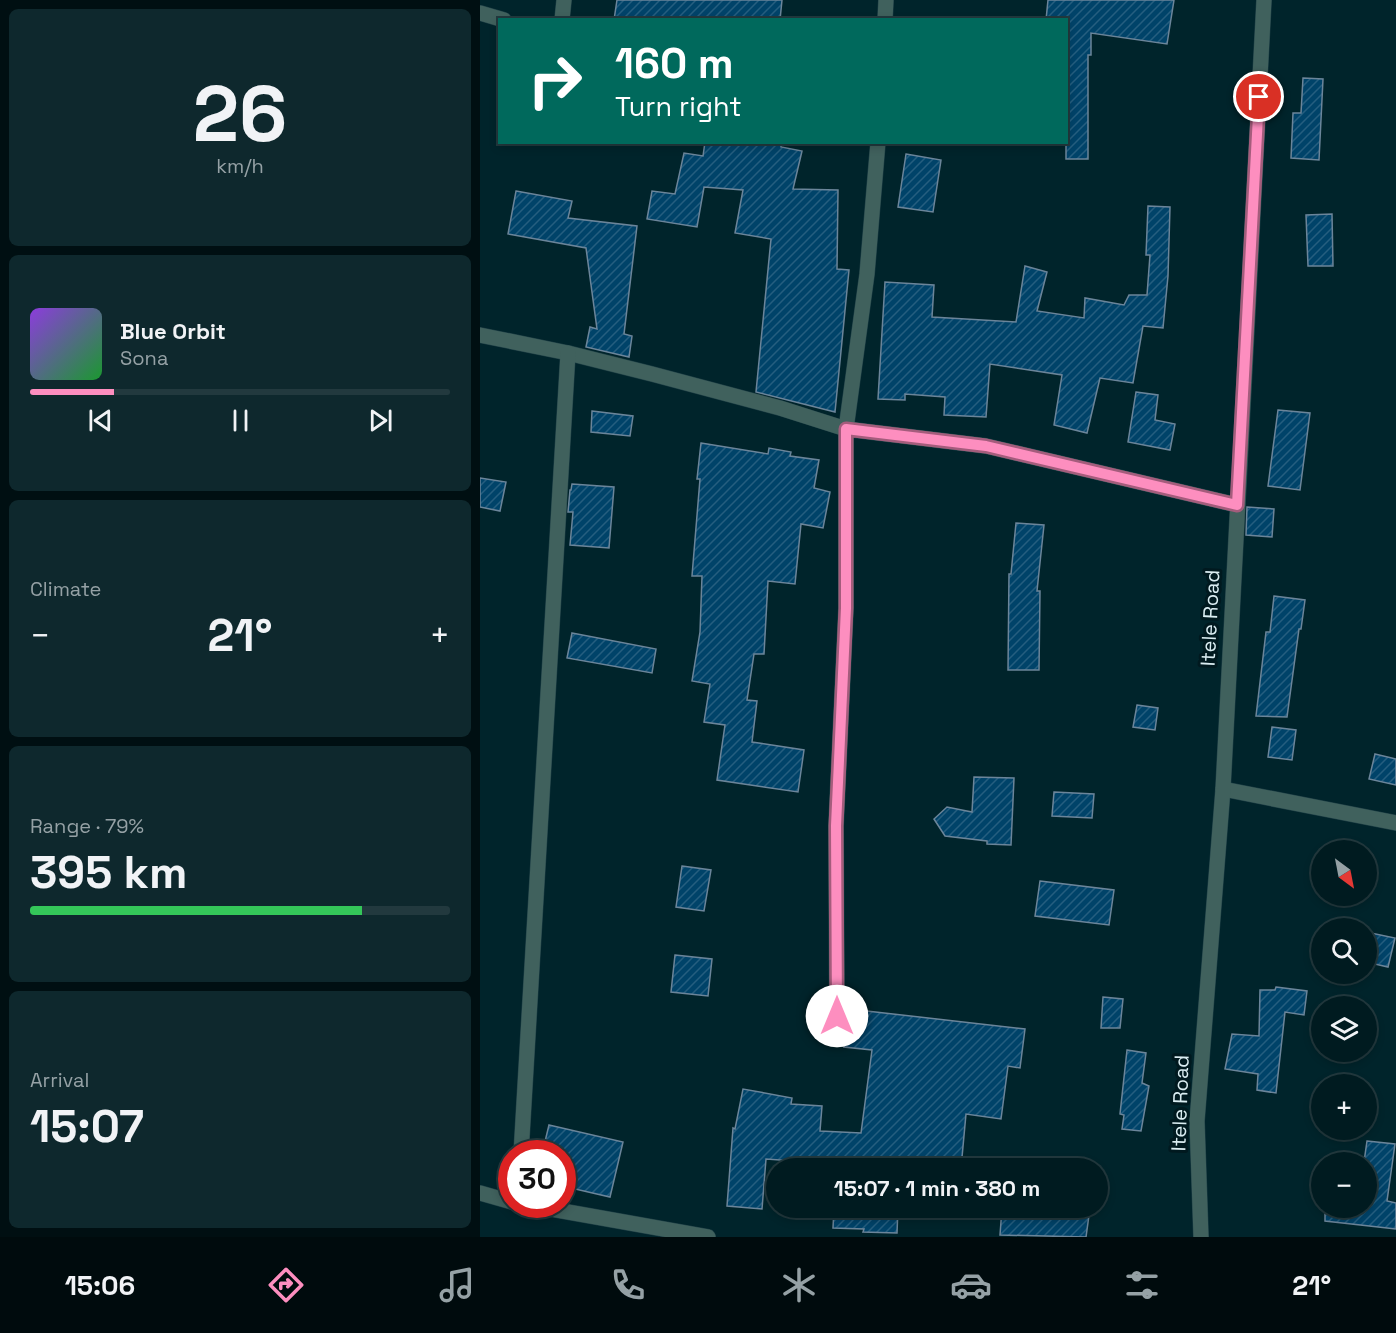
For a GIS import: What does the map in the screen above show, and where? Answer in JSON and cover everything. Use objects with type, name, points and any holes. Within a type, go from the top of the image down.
[{"type":"street","points":[[562,18],[564,0]]},
{"type":"street","points":[[885,18],[886,0]]},
{"type":"street","name":"Itele Road","points":[[1201,1237],[1197,1121],[1223,789],[1264,0]]},
{"type":"street","points":[[480,13],[498,18]]},
{"type":"street","points":[[837,1040],[836,826],[846,608],[846,429],[867,274],[878,144]]},
{"type":"street","points":[[480,335],[568,353],[780,408],[846,429],[986,446],[1237,505]]},
{"type":"street","points":[[522,1140],[568,353]]},
{"type":"street","points":[[1223,789],[1396,823]]},
{"type":"street","points":[[480,1193],[498,1198]]},
{"type":"street","points":[[576,1213],[708,1237]]},
{"type":"building","points":[[617,0],[782,0],[780,18],[614,18]]},
{"type":"building","points":[[1048,0],[1174,0],[1167,44],[1091,33],[1091,55],[1088,55],[1088,159],[1066,159],[1068,18],[1046,18]]},
{"type":"building","points":[[1303,78],[1323,79],[1319,160],[1291,158],[1293,113],[1301,113]]},
{"type":"building","points":[[705,144],[781,144],[781,147],[802,151],[793,189],[838,190],[837,269],[849,270],[835,412],[756,392],[771,239],[735,233],[743,190],[704,187],[697,227],[647,219],[652,191],[675,194],[684,153],[703,156]]},
{"type":"building","points":[[906,154],[941,160],[933,212],[898,207]]},
{"type":"building","points":[[516,191],[572,201],[568,218],[637,226],[624,334],[632,336],[629,357],[586,347],[590,327],[597,329],[586,248],[508,234]]},
{"type":"building","points":[[1148,206],[1170,207],[1168,276],[1163,328],[1143,326],[1133,383],[1100,378],[1087,433],[1054,425],[1062,375],[990,364],[986,417],[944,415],[945,397],[905,394],[905,400],[878,399],[885,282],[934,285],[932,317],[1016,322],[1025,266],[1047,272],[1037,311],[1084,318],[1085,298],[1124,305],[1129,295],[1147,295],[1150,255],[1146,255]]},
{"type":"building","points":[[1332,214],[1333,266],[1308,266],[1306,215]]},
{"type":"building","points":[[1136,392],[1158,395],[1155,420],[1175,424],[1170,450],[1128,442]]},
{"type":"building","points":[[1278,410],[1310,413],[1300,490],[1268,486]]},
{"type":"building","points":[[592,411],[633,416],[630,436],[591,432]]},
{"type":"building","points":[[701,443],[768,454],[769,448],[791,452],[790,456],[819,460],[814,488],[830,492],[823,528],[801,524],[795,584],[768,581],[764,654],[754,654],[747,700],[757,701],[752,742],[804,750],[798,792],[717,780],[725,725],[704,722],[710,684],[692,681],[700,632],[702,576],[692,576]]},
{"type":"building","points":[[480,478],[506,482],[500,511],[480,507]]},
{"type":"building","points":[[572,484],[614,487],[609,548],[570,545],[573,512],[568,512]]},
{"type":"building","points":[[1247,507],[1274,509],[1272,537],[1246,535]]},
{"type":"building","points":[[1016,523],[1044,525],[1037,591],[1040,591],[1039,670],[1008,670],[1009,574],[1011,574]]},
{"type":"building","points":[[1274,596],[1305,600],[1287,717],[1256,716],[1266,632],[1270,632]]},
{"type":"building","points":[[572,633],[656,649],[652,673],[567,658]]},
{"type":"building","points":[[1137,705],[1158,708],[1155,730],[1133,727]]},
{"type":"building","points":[[1272,727],[1296,730],[1292,760],[1268,757]]},
{"type":"building","points":[[1375,754],[1396,759],[1396,785],[1369,779]]},
{"type":"building","points":[[974,777],[1014,778],[1011,845],[987,844],[987,841],[945,836],[934,819],[947,807],[972,812]]},
{"type":"building","points":[[1054,792],[1094,794],[1092,818],[1052,816]]},
{"type":"building","points":[[682,866],[711,870],[704,911],[676,907]]},
{"type":"building","points":[[1040,881],[1114,890],[1109,925],[1035,916]]},
{"type":"building","points":[[1377,934],[1395,938],[1388,967],[1377,964]]},
{"type":"building","points":[[675,955],[712,959],[708,996],[671,992]]},
{"type":"building","points":[[1276,987],[1307,991],[1304,1015],[1285,1012],[1276,1093],[1257,1090],[1258,1074],[1225,1069],[1232,1034],[1259,1036],[1260,990],[1275,990]]},
{"type":"building","points":[[1103,997],[1123,999],[1120,1028],[1101,1028]]},
{"type":"building","points":[[849,1009],[1025,1029],[1020,1068],[1008,1066],[1001,1119],[966,1114],[962,1158],[766,1158],[762,1209],[727,1206],[733,1128],[735,1129],[743,1089],[792,1098],[791,1104],[822,1106],[820,1131],[861,1133],[872,1050],[844,1047],[847,1040]]},
{"type":"building","points":[[1127,1050],[1146,1053],[1142,1083],[1149,1086],[1141,1131],[1122,1129],[1124,1115],[1120,1114]]},
{"type":"building","points":[[549,1125],[623,1142],[610,1197],[576,1189],[576,1140],[545,1140]]},
{"type":"building","points":[[1367,1141],[1395,1144],[1387,1201],[1396,1203],[1396,1229],[1325,1221],[1325,1218],[1377,1218],[1377,1152],[1365,1152]]},
{"type":"building","points":[[834,1218],[898,1218],[897,1233],[833,1228]]},
{"type":"building","points":[[1001,1218],[1089,1218],[1086,1237],[1000,1235]]},
{"type":"route","points":[[837,1016],[836,826],[846,608],[846,429],[986,446],[1237,505],[1259,97]]}]
